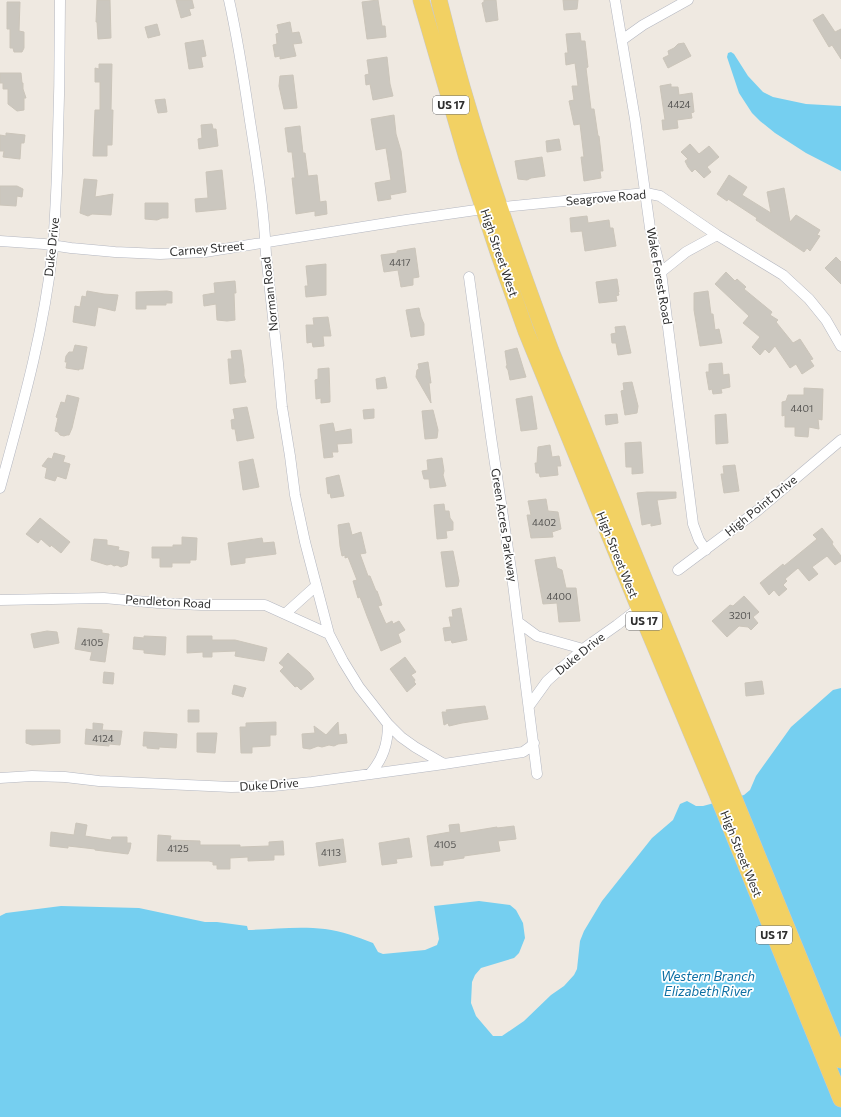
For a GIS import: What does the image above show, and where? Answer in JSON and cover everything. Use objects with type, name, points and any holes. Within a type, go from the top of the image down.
[{"type":"main road","name":"High Street West","points":[[421,0],[483,209],[526,331],[639,608],[714,768],[841,1060]]},
{"type":"main road","name":"High Street West","points":[[439,0],[473,127],[521,272],[841,1099]]},
{"type":"street","name":"Duke Drive","points":[[0,488],[18,425],[37,342],[46,296],[53,246],[59,130],[60,0]]},
{"type":"street","name":"Norman Road","points":[[229,0],[239,48],[255,153],[282,407],[295,495],[304,542],[316,586],[330,634],[343,661],[359,687],[388,724],[401,737],[444,764]]},
{"type":"street","name":"Wake Forest Road","points":[[615,0],[636,119],[650,228],[661,272],[693,524],[699,540],[706,550]]},
{"type":"street","points":[[622,40],[670,5],[688,0]]},
{"type":"street","name":"Seagrove Road","points":[[483,209],[646,193],[660,196],[717,235],[783,275],[809,299],[826,320],[841,346]]},
{"type":"street","name":"Carney Street","points":[[0,241],[116,252],[160,254],[205,252],[483,209]]},
{"type":"street","points":[[661,272],[686,252],[717,235]]},
{"type":"street","name":"Green Acres Parkway","points":[[469,277],[512,576],[537,774]]},
{"type":"street","name":"High Point Drive","points":[[678,570],[757,511],[841,440]]},
{"type":"street","points":[[286,613],[316,586]]},
{"type":"street","name":"Pendleton Road","points":[[0,600],[104,598],[201,605],[265,605],[286,613],[330,634]]},
{"type":"street","name":"Duke Drive","points":[[529,706],[547,681],[582,649],[639,608]]},
{"type":"street","points":[[518,622],[538,636],[582,649]]},
{"type":"street","points":[[370,774],[382,756],[386,745],[388,724]]},
{"type":"street","name":"Duke Drive","points":[[0,778],[32,776],[65,777],[99,782],[231,787],[273,786],[312,782],[523,752],[534,743]]},
{"type":"water","points":[[731,52],[734,54],[748,76],[763,92],[773,97],[806,104],[841,106],[841,171],[806,153],[775,133],[752,113],[739,93],[727,57],[728,53]]},
{"type":"water","name":"Western Branch Elizabeth River","points":[[841,688],[841,1117],[0,1117],[0,916],[6,913],[61,906],[139,908],[205,922],[247,926],[248,930],[316,928],[331,930],[349,934],[373,943],[378,952],[383,954],[425,950],[437,945],[439,939],[434,906],[479,901],[510,905],[516,910],[523,923],[525,938],[519,953],[514,958],[481,968],[475,975],[472,982],[471,1003],[476,1016],[493,1036],[502,1036],[524,1021],[551,995],[564,986],[574,975],[577,969],[580,941],[584,931],[602,901],[652,838],[673,820],[680,804],[687,801],[696,806],[703,806],[744,795],[750,790],[756,776],[791,727],[833,690]]},
{"type":"building","points":[[97,0],[110,0],[111,38],[98,39],[96,22]]},
{"type":"building","points":[[176,0],[192,0],[194,8],[189,9],[191,15],[181,18]]},
{"type":"building","points":[[378,0],[382,26],[385,26],[386,37],[367,39],[362,2]]},
{"type":"building","points":[[484,0],[496,0],[498,20],[486,22],[482,3]]},
{"type":"building","points":[[563,0],[578,0],[577,9],[564,10]]},
{"type":"building","points":[[7,2],[20,2],[19,31],[24,32],[24,48],[22,52],[14,52],[13,48],[10,48],[10,29],[7,29]]},
{"type":"building","points":[[823,14],[835,32],[841,29],[841,59],[832,45],[829,47],[813,20]]},
{"type":"building","points":[[290,22],[292,33],[299,32],[302,43],[293,44],[296,56],[280,59],[280,56],[275,57],[273,45],[277,44],[276,34],[279,33],[277,25]]},
{"type":"building","points":[[157,24],[160,35],[148,38],[145,27]]},
{"type":"building","points":[[580,33],[581,41],[585,41],[588,67],[586,68],[591,109],[594,109],[603,171],[600,171],[601,178],[584,181],[581,157],[584,157],[580,124],[574,125],[569,101],[574,100],[572,86],[578,86],[575,63],[566,65],[565,53],[568,53],[566,34]]},
{"type":"building","points":[[203,40],[206,56],[201,57],[203,67],[189,69],[185,43]]},
{"type":"building","points":[[684,43],[691,56],[668,68],[663,58],[669,55],[668,51],[678,44]]},
{"type":"building","points":[[387,57],[393,96],[373,100],[370,84],[366,85],[365,75],[369,74],[367,60]]},
{"type":"building","points":[[99,64],[112,64],[112,145],[107,145],[107,156],[93,156],[95,110],[100,110],[100,82],[95,82],[95,68],[99,69]]},
{"type":"building","points":[[0,73],[21,73],[26,98],[24,98],[24,110],[17,111],[8,104],[8,89],[3,89],[3,83],[0,83]]},
{"type":"building","points":[[293,75],[297,108],[284,109],[279,86],[280,76]]},
{"type":"building","points":[[671,84],[671,87],[678,87],[679,95],[692,93],[694,112],[691,113],[692,118],[677,120],[678,128],[663,130],[662,120],[665,120],[660,86]]},
{"type":"building","points":[[165,99],[167,112],[158,113],[155,100]]},
{"type":"building","points":[[394,115],[396,134],[401,151],[406,192],[390,195],[391,199],[378,201],[375,183],[391,180],[386,148],[376,150],[371,119]]},
{"type":"building","points":[[212,124],[213,129],[216,129],[218,146],[199,149],[198,139],[202,138],[201,125]]},
{"type":"building","points":[[300,126],[303,153],[305,153],[308,176],[317,175],[320,202],[326,201],[327,214],[315,216],[315,211],[296,214],[292,178],[295,178],[292,152],[288,152],[285,128]]},
{"type":"building","points":[[6,133],[25,135],[24,143],[21,143],[20,159],[3,157],[4,151],[0,151],[0,135],[6,136]]},
{"type":"building","points":[[559,139],[561,150],[547,152],[546,141]]},
{"type":"building","points":[[690,144],[699,154],[709,146],[719,157],[707,167],[711,172],[704,178],[695,169],[692,172],[685,161],[688,159],[681,152]]},
{"type":"building","points":[[542,157],[545,176],[527,180],[518,179],[515,161]]},
{"type":"building","points":[[222,170],[226,209],[196,212],[195,199],[208,198],[206,172]]},
{"type":"building","points":[[729,175],[747,187],[742,195],[771,213],[767,192],[784,188],[790,222],[796,215],[820,230],[817,235],[820,236],[810,251],[807,248],[804,252],[756,220],[757,218],[728,199],[727,201],[717,194]]},
{"type":"building","points":[[84,179],[97,180],[95,197],[113,194],[111,215],[92,214],[88,216],[80,213]]},
{"type":"building","points":[[0,186],[17,186],[23,189],[22,197],[17,196],[16,206],[0,205]]},
{"type":"building","points":[[145,203],[168,203],[168,218],[157,220],[145,219]]},
{"type":"building","points":[[587,216],[588,223],[609,220],[610,228],[613,228],[616,246],[585,251],[582,231],[571,232],[570,218]]},
{"type":"building","points":[[415,248],[419,277],[413,278],[413,285],[401,287],[398,270],[384,272],[381,255],[397,253],[397,251]]},
{"type":"building","points":[[836,257],[841,262],[841,284],[825,268]]},
{"type":"building","points":[[326,264],[326,295],[306,297],[305,286],[308,286],[306,266]]},
{"type":"building","points":[[726,272],[735,281],[737,279],[746,287],[744,289],[772,312],[770,315],[778,320],[776,322],[793,343],[800,339],[813,359],[810,360],[814,366],[802,374],[796,364],[790,368],[775,346],[769,353],[765,349],[760,355],[752,347],[760,337],[743,323],[749,316],[715,284]]},
{"type":"building","points":[[617,279],[619,295],[616,296],[617,301],[599,303],[596,282]]},
{"type":"building","points":[[235,281],[235,320],[217,320],[216,304],[204,306],[203,295],[215,293],[214,283]]},
{"type":"building","points":[[87,291],[118,295],[115,311],[98,307],[95,326],[73,322],[75,306],[80,307],[82,296],[86,297]]},
{"type":"building","points":[[708,291],[715,330],[719,329],[722,343],[700,346],[694,310],[694,293]]},
{"type":"building","points":[[136,292],[172,292],[172,303],[166,303],[166,305],[146,305],[146,309],[136,309]]},
{"type":"building","points":[[419,308],[424,324],[424,335],[411,337],[406,310]]},
{"type":"building","points":[[328,317],[331,336],[323,336],[324,346],[313,347],[312,342],[307,343],[306,325],[314,325],[313,318]]},
{"type":"building","points":[[625,326],[631,353],[618,355],[616,343],[612,343],[611,334],[616,333],[615,327]]},
{"type":"building","points":[[75,345],[87,347],[83,369],[79,370],[66,368],[67,362],[65,362],[66,356],[69,352],[73,352]]},
{"type":"building","points":[[517,348],[526,377],[510,380],[506,367],[505,351]]},
{"type":"building","points":[[241,350],[246,382],[230,384],[228,359],[232,359],[231,351]]},
{"type":"building","points":[[428,362],[431,383],[429,383],[431,403],[416,377],[417,370],[419,369],[418,364]]},
{"type":"building","points":[[722,363],[723,375],[729,374],[730,387],[721,389],[722,393],[713,394],[712,389],[709,390],[706,372],[709,372],[709,364]]},
{"type":"building","points":[[329,368],[330,402],[321,403],[321,398],[316,399],[315,380],[318,379],[318,369]]},
{"type":"building","points":[[385,377],[387,388],[377,389],[376,379]]},
{"type":"building","points":[[632,382],[638,406],[637,413],[625,415],[621,391],[624,390],[623,383]]},
{"type":"building","points":[[804,388],[823,389],[822,420],[818,419],[819,429],[809,427],[808,437],[795,436],[795,427],[785,427],[785,415],[782,416],[782,402],[786,401],[788,395],[804,395]]},
{"type":"building","points":[[67,395],[79,398],[72,428],[69,435],[64,436],[55,431],[58,418],[56,417],[61,402],[65,403]]},
{"type":"building","points":[[532,396],[537,429],[521,431],[516,399]]},
{"type":"building","points":[[247,407],[254,438],[237,441],[235,429],[232,429],[231,420],[235,419],[233,409]]},
{"type":"building","points":[[374,409],[374,418],[364,419],[363,410]]},
{"type":"building","points":[[433,410],[438,430],[437,438],[425,439],[422,411]]},
{"type":"building","points":[[617,414],[618,423],[606,425],[605,415]]},
{"type":"building","points":[[726,414],[728,443],[716,444],[715,415]]},
{"type":"building","points":[[333,423],[335,432],[351,429],[352,443],[337,444],[338,452],[332,452],[333,457],[324,458],[320,425]]},
{"type":"building","points":[[641,442],[643,473],[632,474],[632,467],[626,467],[625,443]]},
{"type":"building","points":[[550,445],[552,457],[559,456],[561,466],[557,466],[558,475],[540,477],[539,473],[536,473],[535,463],[537,463],[538,447]]},
{"type":"building","points":[[54,453],[65,456],[63,462],[70,464],[66,479],[57,476],[55,481],[45,478],[47,468],[42,466],[48,458],[52,459]]},
{"type":"building","points":[[442,458],[444,471],[443,475],[446,486],[430,488],[429,479],[424,479],[422,471],[428,470],[427,460]]},
{"type":"building","points":[[253,459],[259,487],[243,490],[239,462]]},
{"type":"building","points":[[735,465],[739,491],[724,493],[721,474],[724,474],[723,466]]},
{"type":"building","points":[[339,475],[344,496],[331,498],[330,493],[328,494],[326,478]]},
{"type":"building","points":[[676,492],[676,498],[657,500],[661,524],[651,526],[651,523],[642,525],[637,493]]},
{"type":"building","points":[[546,499],[548,511],[558,512],[561,529],[552,532],[553,537],[531,538],[527,515],[531,515],[528,501]]},
{"type":"building","points":[[444,504],[445,511],[449,511],[450,518],[453,522],[453,530],[446,531],[447,538],[437,539],[434,505]]},
{"type":"building","points":[[40,518],[70,542],[61,553],[51,545],[50,547],[41,539],[38,543],[26,534]]},
{"type":"building","points":[[349,523],[352,535],[361,532],[366,553],[360,554],[368,576],[370,576],[377,591],[382,605],[378,606],[386,624],[392,621],[393,624],[399,621],[405,630],[398,634],[401,642],[381,651],[360,597],[358,598],[353,581],[357,580],[348,557],[345,558],[345,555],[342,556],[338,525]]},
{"type":"building","points":[[822,528],[833,542],[832,544],[841,556],[841,561],[835,565],[827,556],[812,567],[818,574],[809,581],[798,568],[785,579],[787,581],[783,585],[787,589],[779,596],[774,590],[769,595],[760,583],[783,564],[784,566],[817,539],[813,535]]},
{"type":"building","points":[[182,537],[197,538],[196,560],[190,560],[190,563],[172,563],[172,567],[160,567],[160,558],[152,558],[152,547],[173,547],[173,545],[182,545]]},
{"type":"building","points":[[262,538],[263,543],[274,542],[276,554],[245,558],[245,563],[231,565],[228,543]]},
{"type":"building","points":[[94,539],[107,540],[107,545],[119,547],[118,550],[129,552],[127,565],[121,567],[111,564],[107,565],[91,560]]},
{"type":"building","points":[[453,551],[459,581],[458,586],[446,587],[441,552]]},
{"type":"building","points":[[555,557],[557,568],[562,570],[566,588],[576,588],[580,621],[559,622],[557,603],[543,604],[535,560]]},
{"type":"building","points":[[744,596],[759,612],[753,617],[758,623],[751,630],[748,627],[739,626],[727,637],[712,621],[730,605],[733,606]]},
{"type":"building","points":[[461,608],[467,640],[452,643],[451,640],[445,641],[443,628],[451,627],[449,617],[453,617],[452,610]]},
{"type":"building","points":[[78,628],[102,630],[102,633],[109,634],[105,662],[90,660],[92,652],[75,649]]},
{"type":"building","points":[[47,631],[57,632],[59,643],[34,648],[31,634]]},
{"type":"building","points":[[144,636],[166,637],[165,655],[144,653],[144,650],[133,649],[134,637],[144,638]]},
{"type":"building","points":[[187,636],[212,636],[212,640],[235,640],[267,648],[264,661],[235,656],[236,651],[212,652],[212,657],[203,657],[203,652],[187,653]]},
{"type":"building","points":[[288,653],[310,673],[314,679],[301,690],[297,686],[295,687],[280,671],[284,667],[279,663]]},
{"type":"building","points":[[405,657],[416,672],[411,675],[416,684],[407,692],[390,669]]},
{"type":"building","points":[[104,672],[114,673],[113,684],[103,683]]},
{"type":"building","points":[[762,681],[764,694],[746,696],[745,683]]},
{"type":"building","points":[[234,685],[246,688],[243,697],[232,694]]},
{"type":"building","points":[[485,706],[488,719],[449,726],[448,723],[444,725],[442,712],[447,712],[446,710]]},
{"type":"building","points":[[188,710],[199,710],[199,722],[188,722]]},
{"type":"building","points":[[276,722],[276,735],[270,735],[270,746],[252,747],[252,753],[241,753],[240,727],[246,727],[246,723]]},
{"type":"building","points":[[338,722],[339,735],[346,734],[347,743],[334,746],[318,746],[310,749],[303,748],[302,734],[315,733],[314,726],[326,735]]},
{"type":"building","points":[[93,723],[103,724],[102,730],[122,731],[120,745],[109,744],[109,746],[85,744],[86,729],[93,730]]},
{"type":"building","points":[[26,730],[60,730],[60,743],[32,745],[26,743]]},
{"type":"building","points":[[144,732],[177,734],[176,748],[159,747],[159,749],[147,748],[147,746],[143,746]]},
{"type":"building","points":[[197,733],[217,733],[215,753],[197,752]]},
{"type":"building","points":[[76,823],[87,825],[85,836],[111,840],[112,837],[127,837],[127,843],[131,843],[128,854],[68,846],[68,848],[50,846],[51,832],[74,835]]},
{"type":"building","points":[[459,824],[460,833],[514,826],[516,839],[498,841],[500,851],[464,856],[464,858],[443,861],[443,865],[431,866],[427,836],[450,832],[449,825]]},
{"type":"building","points":[[158,835],[171,836],[170,840],[200,841],[200,845],[240,845],[240,847],[269,846],[269,842],[283,841],[284,855],[274,855],[274,860],[248,861],[248,857],[230,858],[230,869],[217,869],[217,865],[213,865],[213,862],[209,861],[157,861]]},
{"type":"building","points":[[409,838],[412,857],[396,859],[397,863],[382,865],[379,843]]},
{"type":"building","points":[[343,839],[346,862],[319,866],[316,843]]}]
